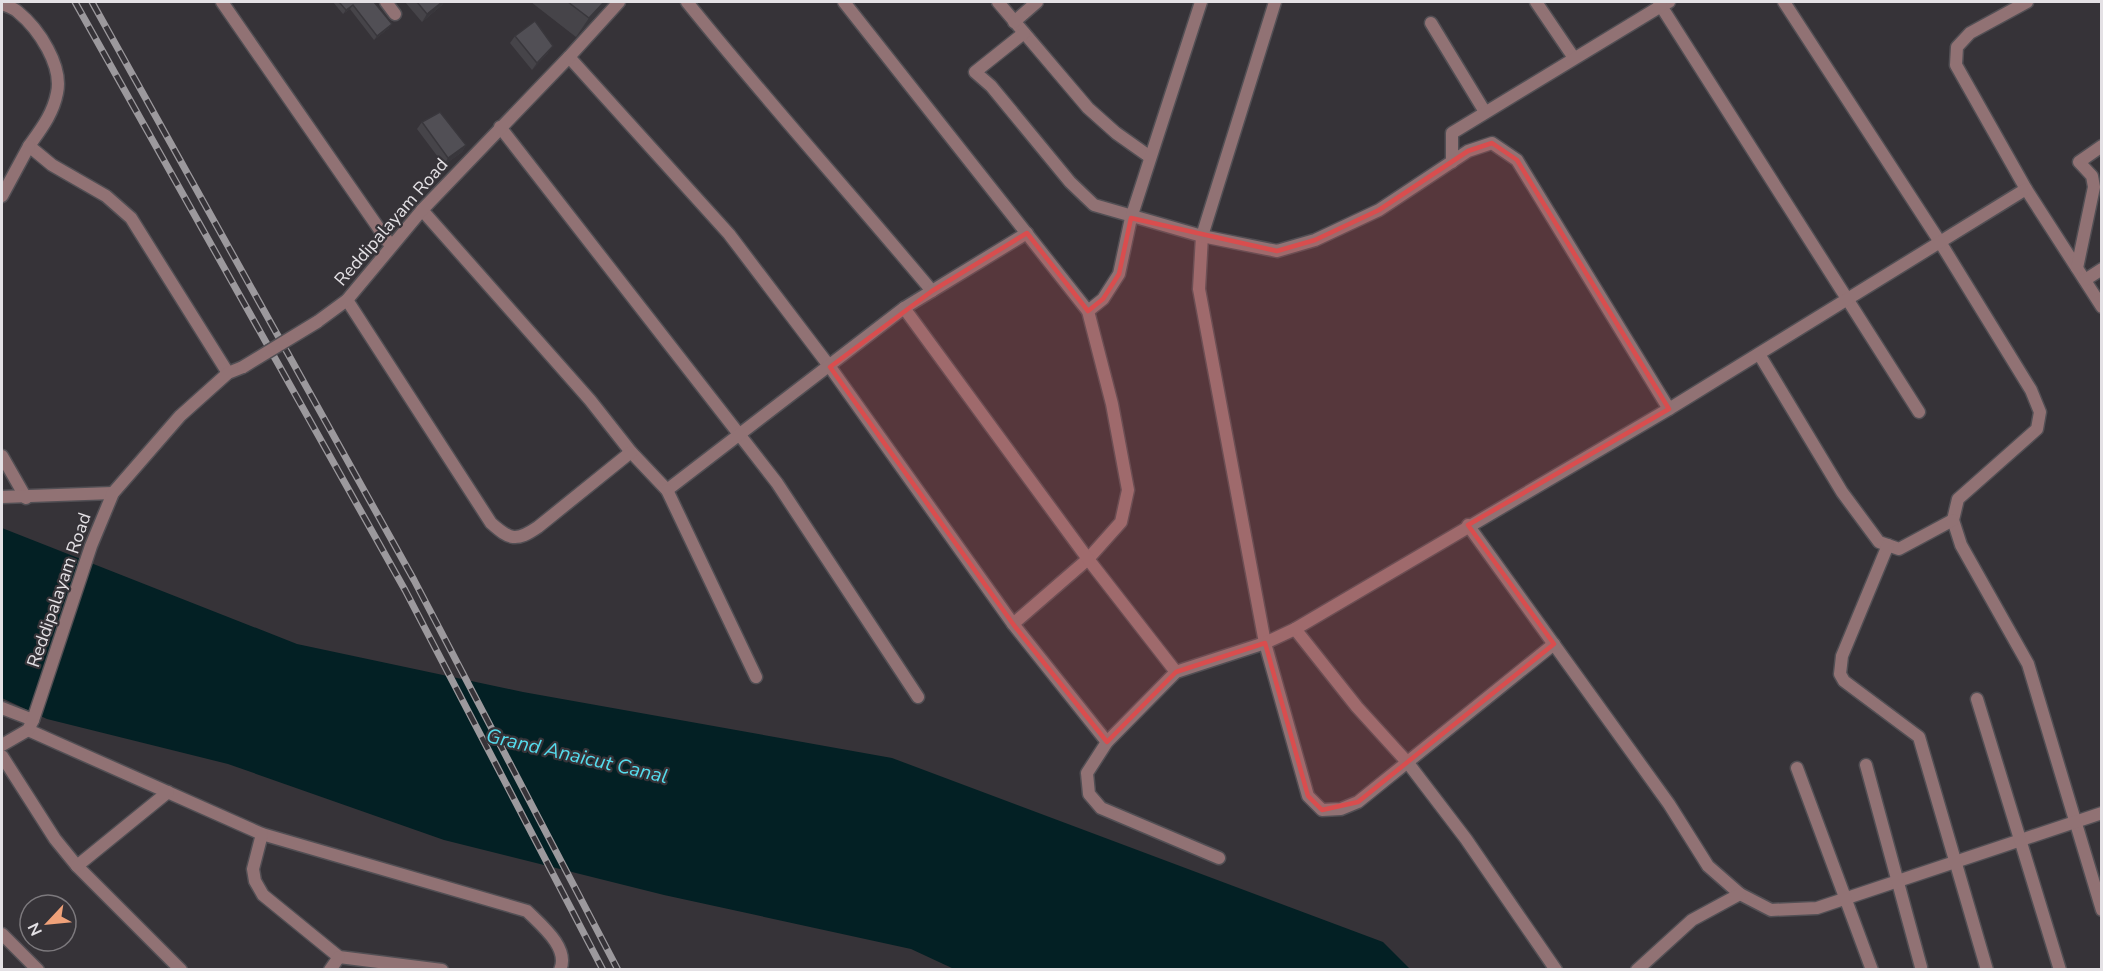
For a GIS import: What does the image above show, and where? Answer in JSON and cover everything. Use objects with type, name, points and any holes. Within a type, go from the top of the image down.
[{"type":"street","points":[[222,2],[390,246]]},
{"type":"street","points":[[386,2],[395,14]]},
{"type":"street","name":"Reddipalayam Road","points":[[31,725],[91,546],[113,493],[156,441],[228,373],[243,367],[317,322],[347,300],[422,210],[569,57],[616,2]]},
{"type":"street","points":[[687,2],[744,73],[815,152],[932,291]]},
{"type":"street","points":[[844,2],[1088,311],[1112,404],[1128,489],[1121,522],[1088,559],[1013,624]]},
{"type":"street","points":[[998,2],[1088,108],[1116,133],[1150,157]]},
{"type":"street","points":[[1014,22],[1036,2]]},
{"type":"street","points":[[1088,311],[1103,299],[1119,274],[1131,218],[1201,2]]},
{"type":"street","points":[[1275,2],[1202,236],[1199,289],[1265,643],[1308,796],[1322,810],[1341,809],[1359,802],[1554,644]]},
{"type":"street","points":[[1536,2],[1574,58]]},
{"type":"street","points":[[1784,2],[1940,242],[2031,390],[2040,412],[2037,429],[1958,499],[1953,520],[1961,545],[2028,664],[2102,910]]},
{"type":"street","points":[[2026,2],[1970,33],[1957,47],[1956,65],[2026,189],[2102,307]]},
{"type":"street","points":[[1452,162],[1452,133],[1663,3],[1919,412]]},
{"type":"street","points":[[2,4],[18,11],[41,39],[58,73],[58,92],[48,119],[29,146],[2,196]]},
{"type":"street","points":[[1431,22],[1485,112]]},
{"type":"street","points":[[1024,33],[975,72],[991,86],[1070,182],[1094,205],[1131,218],[1202,236],[1277,251],[1315,240],[1379,210],[1468,151],[1492,143],[1517,160],[1669,409]]},
{"type":"street","points":[[569,57],[729,234],[830,367],[1013,624],[1107,742]]},
{"type":"street","points":[[500,127],[777,483],[918,697]]},
{"type":"street","points":[[29,146],[52,165],[106,196],[131,218],[228,373]]},
{"type":"street","points":[[2077,268],[2094,187],[2092,176],[2079,162],[2102,146]]},
{"type":"street","points":[[1219,858],[1101,808],[1089,794],[1088,773],[1107,742],[1176,672],[1265,643],[1294,629],[1669,409],[2026,189]]},
{"type":"street","points":[[422,210],[590,400],[631,452],[667,490],[756,677]]},
{"type":"street","points":[[667,490],[904,308],[1027,233]]},
{"type":"street","points":[[2085,280],[2102,269]]},
{"type":"street","points":[[347,300],[491,523],[506,537],[522,538],[557,513],[631,452]]},
{"type":"street","points":[[904,308],[1088,559],[1176,672]]},
{"type":"street","points":[[1759,354],[1842,492],[1879,542],[1899,549],[1953,520]]},
{"type":"street","points":[[2,456],[26,498]]},
{"type":"street","points":[[2,497],[26,498],[113,493]]},
{"type":"street","points":[[1468,525],[1669,804],[1708,866],[1740,894],[1771,910],[1817,908],[2102,813]]},
{"type":"street","points":[[1888,545],[1842,656],[1840,674],[1844,681],[1862,696],[1893,716],[1919,737],[1987,969]]},
{"type":"street","points":[[1294,629],[1357,707],[1408,763],[1466,839],[1556,969]]},
{"type":"street","points":[[1977,699],[2022,839],[2060,969]]},
{"type":"street","points":[[2,708],[31,725],[168,792],[262,834],[527,911],[548,931],[560,949],[563,968]]},
{"type":"street","points":[[2,745],[16,739],[31,725]]},
{"type":"street","points":[[2,756],[55,839],[77,866],[181,969]]},
{"type":"street","points":[[1866,765],[1895,882],[1921,967]]},
{"type":"street","points":[[1797,768],[1872,969]]},
{"type":"street","points":[[77,866],[168,792]]},
{"type":"street","points":[[262,834],[253,869],[255,881],[263,895],[339,957],[442,969]]},
{"type":"street","points":[[1637,969],[1692,920],[1740,894]]},
{"type":"street","points":[[2,935],[38,969]]},
{"type":"street","points":[[330,969],[339,957]]},
{"type":"highlighted area","points":[[1492,143],[1517,160],[1669,409],[1468,525],[1554,644],[1358,802],[1322,810],[1308,796],[1265,643],[1176,672],[1107,742],[1013,624],[830,367],[932,291],[1027,233],[1088,311],[1103,299],[1119,274],[1131,218],[1277,251],[1315,240],[1379,210],[1468,151]]},
{"type":"water","name":"Grand Anaicut Canal","points":[[2,528],[297,644],[523,692],[892,758],[1383,942],[1410,969],[954,969],[911,949],[664,895],[444,840],[228,764],[47,719],[2,698]]},
{"type":"building","points":[[339,2],[374,2],[392,24],[377,36],[353,5],[346,10]]},
{"type":"building","points":[[417,2],[442,2],[427,14]]},
{"type":"building","points":[[568,2],[604,2],[589,18]]},
{"type":"building","points":[[535,21],[553,46],[537,63],[515,36]]},
{"type":"building","points":[[440,112],[466,145],[448,158],[422,122]]},
{"type":"railway","points":[[75,2],[405,590],[603,970]]},
{"type":"railway","points":[[92,2],[414,580],[618,970]]}]
